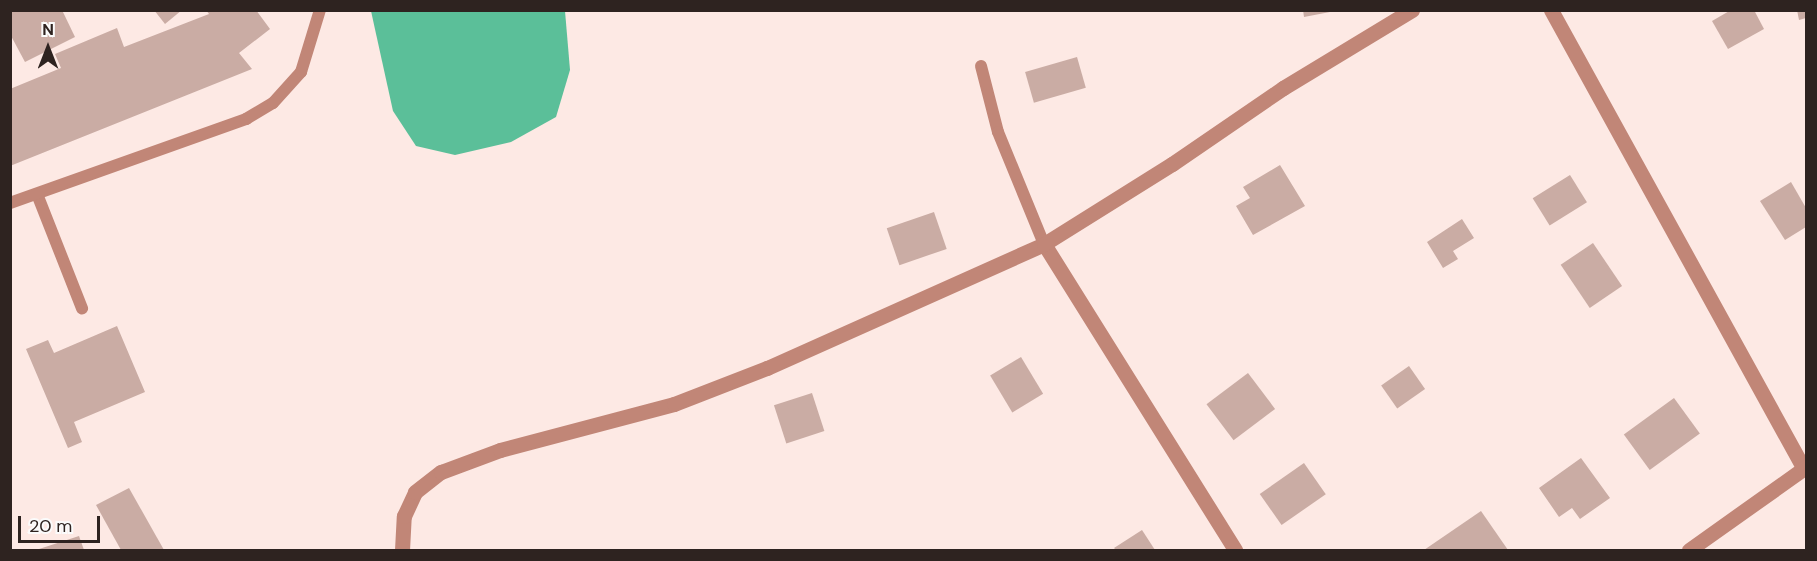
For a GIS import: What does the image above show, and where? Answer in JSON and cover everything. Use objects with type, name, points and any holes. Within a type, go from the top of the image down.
[{"type":"street","points":[[402,550],[404,516],[416,492],[441,472],[500,450],[684,400],[767,368],[1044,244],[1172,164],[1282,88],[1412,10]]},
{"type":"street","points":[[1551,10],[1805,468],[1689,550]]},
{"type":"street","points":[[1044,244],[1235,550]]},
{"type":"lane","points":[[10,203],[246,119],[273,103],[300,72],[320,10]]},
{"type":"lane","points":[[981,66],[998,132],[1044,244]]},
{"type":"lane","points":[[37,194],[82,308]]},
{"type":"shaded area","points":[[371,11],[565,11],[570,70],[556,117],[511,142],[455,155],[416,146],[393,111]]},
{"type":"building","points":[[10,10],[62,10],[75,37],[25,62],[10,34]]},
{"type":"building","points":[[154,10],[182,10],[165,24]]},
{"type":"building","points":[[206,10],[256,10],[270,29],[239,53],[252,69],[10,166],[10,89],[61,68],[55,54],[117,28],[124,47],[209,14]]},
{"type":"building","points":[[1303,10],[1330,10],[1330,12],[1304,17]]},
{"type":"building","points":[[1731,10],[1754,10],[1764,29],[1728,49],[1712,21]]},
{"type":"building","points":[[1797,10],[1806,10],[1806,18],[1799,20]]},
{"type":"building","points":[[1077,57],[1086,88],[1034,103],[1025,72]]},
{"type":"building","points":[[1280,165],[1305,206],[1253,235],[1236,206],[1250,198],[1243,187]]},
{"type":"building","points":[[1570,175],[1587,202],[1550,225],[1533,198]]},
{"type":"building","points":[[1791,182],[1806,208],[1806,227],[1785,240],[1760,201]]},
{"type":"building","points":[[934,212],[947,249],[899,265],[887,228]]},
{"type":"building","points":[[1462,219],[1474,238],[1453,251],[1458,259],[1443,268],[1427,242]]},
{"type":"building","points":[[1593,243],[1622,286],[1590,308],[1561,265]]},
{"type":"building","points":[[117,326],[145,392],[74,422],[82,442],[68,448],[26,349],[48,340],[54,353]]},
{"type":"building","points":[[1021,357],[1043,394],[1012,412],[990,376]]},
{"type":"building","points":[[1409,366],[1425,389],[1397,408],[1381,386]]},
{"type":"building","points":[[1248,373],[1275,409],[1234,440],[1206,404]]},
{"type":"building","points":[[812,393],[824,431],[786,443],[774,405]]},
{"type":"building","points":[[1674,398],[1700,434],[1650,470],[1624,434]]},
{"type":"building","points":[[1581,458],[1610,498],[1580,519],[1572,508],[1559,517],[1539,488]]},
{"type":"building","points":[[1304,463],[1326,494],[1282,525],[1260,494]]},
{"type":"building","points":[[129,488],[164,550],[121,550],[96,505]]},
{"type":"building","points":[[1481,511],[1508,550],[1424,550]]},
{"type":"building","points":[[1142,530],[1155,550],[1116,550],[1114,548]]},
{"type":"building","points":[[79,536],[84,550],[36,550]]}]
